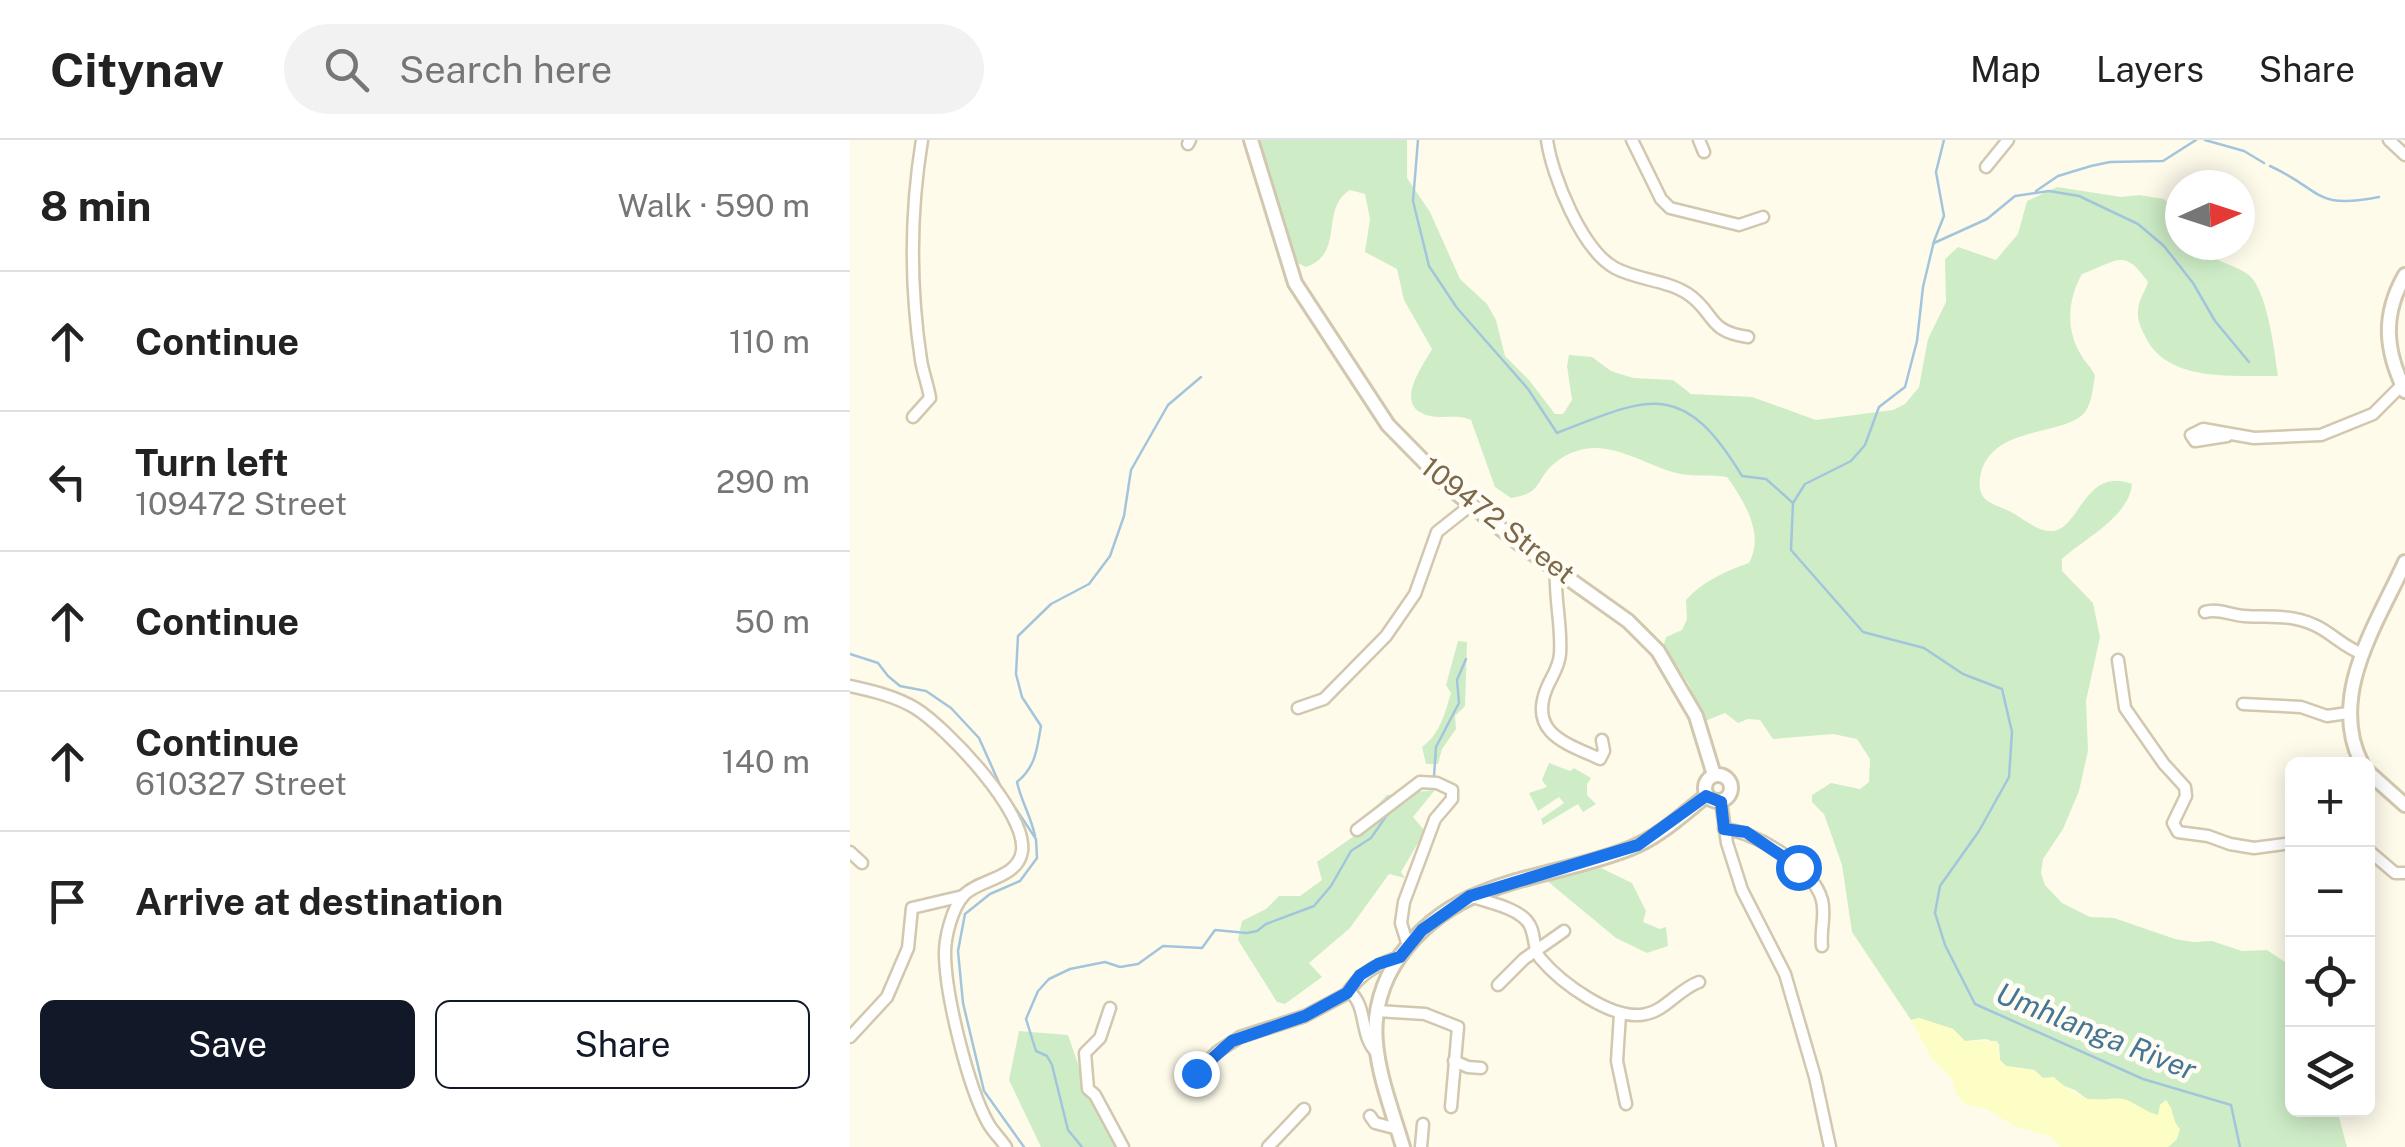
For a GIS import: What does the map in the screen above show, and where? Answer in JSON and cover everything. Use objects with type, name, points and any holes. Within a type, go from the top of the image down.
[{"type":"street","points":[[913,417],[930,398],[920,356],[913,265],[913,189],[922,140]]},
{"type":"street","name":"109472 Street","points":[[1251,140],[1286,262],[1309,306],[1388,425],[1471,505],[1628,621],[1658,650],[1696,716],[1714,775]]},
{"type":"street","points":[[1547,140],[1553,173],[1600,258],[1630,275],[1686,293],[1727,334],[1748,337]]},
{"type":"street","points":[[1632,140],[1661,199],[1670,208],[1738,225],[1763,217]]},
{"type":"street","points":[[1699,140],[1704,152]]},
{"type":"street","points":[[1986,167],[2008,140]]},
{"type":"street","points":[[2390,140],[2405,155]]},
{"type":"street","points":[[2227,436],[2283,440],[2332,432],[2373,414],[2404,388],[2390,351],[2387,318],[2405,275]]},
{"type":"street","points":[[1298,708],[1324,699],[1386,636],[1415,594],[1437,532],[1471,505]]},
{"type":"street","points":[[2359,757],[2352,742],[2350,694],[2363,654],[2405,562]]},
{"type":"street","points":[[1556,568],[1560,656],[1542,702],[1542,717],[1560,741],[1598,758],[1604,755],[1602,740]]},
{"type":"street","points":[[2204,612],[2214,609],[2249,617],[2287,616],[2322,629],[2342,646],[2363,654]]},
{"type":"street","points":[[2118,660],[2125,708],[2184,786],[2186,796],[2174,823],[2178,832],[2254,848],[2285,843]]},
{"type":"street","points":[[850,686],[896,699],[931,719],[958,745],[1012,815],[1022,844],[1019,860],[994,879],[963,896],[912,908],[908,948],[888,997],[850,1037]]},
{"type":"street","points":[[2242,704],[2302,707],[2328,716],[2348,713]]},
{"type":"street","points":[[1706,796],[1705,784],[1714,775],[1726,778],[1730,795],[1721,802]]},
{"type":"street","points":[[2375,778],[2405,805]]},
{"type":"street","points":[[1357,830],[1420,782],[1437,783],[1452,790],[1452,798],[1434,819],[1404,902],[1404,951]]},
{"type":"street","points":[[1706,796],[1721,802]]},
{"type":"street","points":[[1402,1147],[1378,1054],[1377,1011],[1387,978],[1422,930],[1470,896],[1638,845],[1706,796]]},
{"type":"street","points":[[1721,802],[1724,829],[1742,890],[1785,974],[1815,1077],[1830,1147]]},
{"type":"street","points":[[1724,829],[1758,838],[1811,877],[1824,912],[1822,946]]},
{"type":"street","points":[[850,852],[862,864]]},
{"type":"street","points":[[2375,856],[2395,874],[2405,873]]},
{"type":"street","points":[[963,896],[945,946],[950,989],[981,1106],[1006,1147]]},
{"type":"street","points":[[1470,896],[1527,921],[1544,962],[1586,996],[1620,1014],[1652,1013],[1699,982]]},
{"type":"street","points":[[1498,985],[1536,950],[1564,931]]},
{"type":"street","points":[[1196,1073],[1232,1041],[1305,1016],[1347,993],[1360,975],[1404,951]]},
{"type":"street","points":[[1347,993],[1356,997],[1368,1042],[1378,1054]]},
{"type":"street","points":[[1110,1008],[1100,1038],[1085,1053],[1088,1089],[1095,1094],[1123,1147]]},
{"type":"street","points":[[1377,1011],[1426,1014],[1458,1027],[1451,1107]]},
{"type":"street","points":[[1620,1014],[1617,1061],[1626,1104]]},
{"type":"street","points":[[1454,1060],[1481,1068]]},
{"type":"street","points":[[1268,1147],[1304,1109]]},
{"type":"street","points":[[1370,1116],[1375,1123],[1398,1128]]},
{"type":"street","points":[[1422,1147],[1423,1124]]},
{"type":"shaded area","points":[[1260,140],[1407,140],[1407,178],[1430,212],[1460,279],[1487,304],[1496,320],[1505,356],[1555,414],[1563,414],[1572,400],[1569,355],[1592,357],[1611,371],[1633,378],[1673,380],[1691,394],[1752,397],[1816,420],[1893,410],[1905,404],[1919,387],[1928,339],[1946,302],[1945,259],[1958,247],[1996,260],[2018,234],[2027,201],[2057,187],[2164,199],[2165,260],[2219,260],[2253,280],[2265,305],[2278,376],[2206,374],[2172,364],[2158,354],[2140,326],[2138,307],[2148,282],[2132,264],[2112,262],[2082,274],[2071,303],[2072,334],[2095,375],[2085,412],[2062,425],[2012,440],[1997,448],[1986,461],[1980,478],[1984,498],[2047,531],[2062,527],[2093,490],[2104,483],[2132,484],[2115,517],[2062,559],[2062,571],[2093,603],[2100,637],[2086,701],[2088,751],[2079,791],[2063,829],[2043,859],[2041,873],[2045,885],[2062,903],[2090,917],[2114,918],[2175,939],[2212,941],[2242,951],[2267,950],[2285,962],[2285,1117],[2339,1117],[2347,1147],[2168,1147],[2177,1139],[2171,1107],[2159,1116],[2129,1101],[2087,1099],[2034,1070],[2006,1066],[2000,1060],[1999,1044],[1986,1039],[1965,1041],[1953,1029],[1919,1018],[1911,1020],[1852,932],[1842,865],[1824,814],[1812,802],[1812,795],[1831,783],[1860,789],[1869,782],[1870,759],[1857,739],[1833,734],[1773,739],[1760,720],[1738,723],[1725,713],[1705,721],[1688,683],[1663,647],[1666,637],[1682,630],[1687,619],[1686,600],[1715,577],[1749,563],[1754,529],[1727,477],[1681,474],[1620,452],[1589,448],[1556,462],[1529,493],[1511,498],[1495,487],[1471,420],[1430,416],[1413,405],[1413,387],[1432,349],[1404,300],[1397,269],[1365,252],[1370,219],[1365,194],[1350,190],[1341,198],[1325,252],[1318,260],[1306,267],[1294,261]]},
{"type":"shaded area","points":[[1458,641],[1467,642],[1465,706],[1455,716],[1456,729],[1442,749],[1438,764],[1426,764],[1422,747],[1438,729],[1446,708],[1451,693],[1446,685]]},
{"type":"shaded area","points":[[1549,763],[1570,771],[1574,768],[1591,778],[1587,795],[1596,804],[1583,812],[1578,804],[1543,825],[1541,819],[1564,803],[1559,797],[1538,811],[1529,793],[1547,787],[1542,780]]},
{"type":"shaded area","points":[[1435,790],[1413,817],[1425,831],[1401,872],[1405,878],[1389,874],[1350,928],[1309,963],[1322,977],[1285,1004],[1277,1002],[1238,940],[1242,921],[1266,909],[1279,896],[1300,896],[1322,880],[1317,862],[1357,834],[1363,820],[1387,795]]},
{"type":"shaded area","points":[[1601,868],[1632,883],[1646,911],[1643,922],[1660,929],[1666,927],[1668,946],[1647,953],[1616,938],[1546,880]]},
{"type":"shaded area","points":[[1019,1031],[1068,1035],[1089,1096],[1119,1147],[1041,1147],[1009,1080]]},
{"type":"sand","points":[[1919,1018],[1953,1029],[1965,1041],[1997,1041],[2000,1060],[2006,1066],[2034,1070],[2043,1078],[2054,1077],[2088,1099],[2124,1099],[2158,1115],[2166,1100],[2180,1129],[2177,1139],[2168,1147],[2060,1147],[2052,1137],[2014,1126],[1988,1110],[1963,1103],[1951,1077],[1932,1059],[1911,1020]]},
{"type":"waterway","name":"Umhlanga River","points":[[1418,140],[1413,201],[1429,266],[1457,308],[1528,389],[1557,433],[1641,405],[1663,404],[1682,410],[1701,423],[1742,476],[1766,479],[1793,503],[1791,550],[1863,632],[1924,648],[1963,674],[2002,689],[2012,732],[2009,777],[1979,831],[1940,886],[1935,913],[1945,945],[1975,1004],[2143,1079],[2231,1105],[2240,1147]]},
{"type":"waterway","points":[[1793,503],[1805,484],[1851,461],[1865,445],[1879,407],[1905,387],[1917,341],[1923,287],[1944,216],[1936,172],[1944,140]]},
{"type":"waterway","points":[[2036,191],[2058,176],[2091,166],[2163,161],[2196,140]]},
{"type":"waterway","points":[[2205,140],[2244,151],[2264,163]]},
{"type":"waterway","points":[[2270,166],[2329,199],[2379,197]]},
{"type":"waterway","points":[[1934,243],[1987,219],[2015,196],[2049,191],[2079,196],[2138,224],[2164,246],[2193,283],[2215,321],[2249,362]]},
{"type":"waterway","points":[[1035,836],[1017,782],[1032,763],[1041,726],[1022,697],[1016,674],[1018,636],[1051,604],[1089,584],[1110,556],[1124,516],[1131,470],[1168,405],[1201,377]]},
{"type":"waterway","points":[[850,654],[878,663],[900,686],[926,691],[951,708],[979,738],[1000,785],[1036,839],[1037,858],[1020,881],[990,894],[965,914],[958,951],[963,1003],[984,1091],[1024,1147]]},
{"type":"waterway","points":[[1434,776],[1436,747],[1459,703],[1457,680],[1466,659]]},
{"type":"waterway","points":[[1411,795],[1425,786]]},
{"type":"waterway","points":[[1082,1147],[1068,1130],[1052,1065],[1047,1056],[1036,1051],[1026,1019],[1038,991],[1049,979],[1070,969],[1105,962],[1120,967],[1138,964],[1163,946],[1202,948],[1215,930],[1257,931],[1314,906],[1351,851],[1371,838],[1389,812]]},
{"type":"route","points":[[1196,1073],[1232,1041],[1305,1016],[1347,993],[1360,975],[1400,957],[1422,930],[1457,903],[1526,876],[1638,845],[1706,796],[1721,802],[1724,829],[1758,838],[1798,867]]}]
